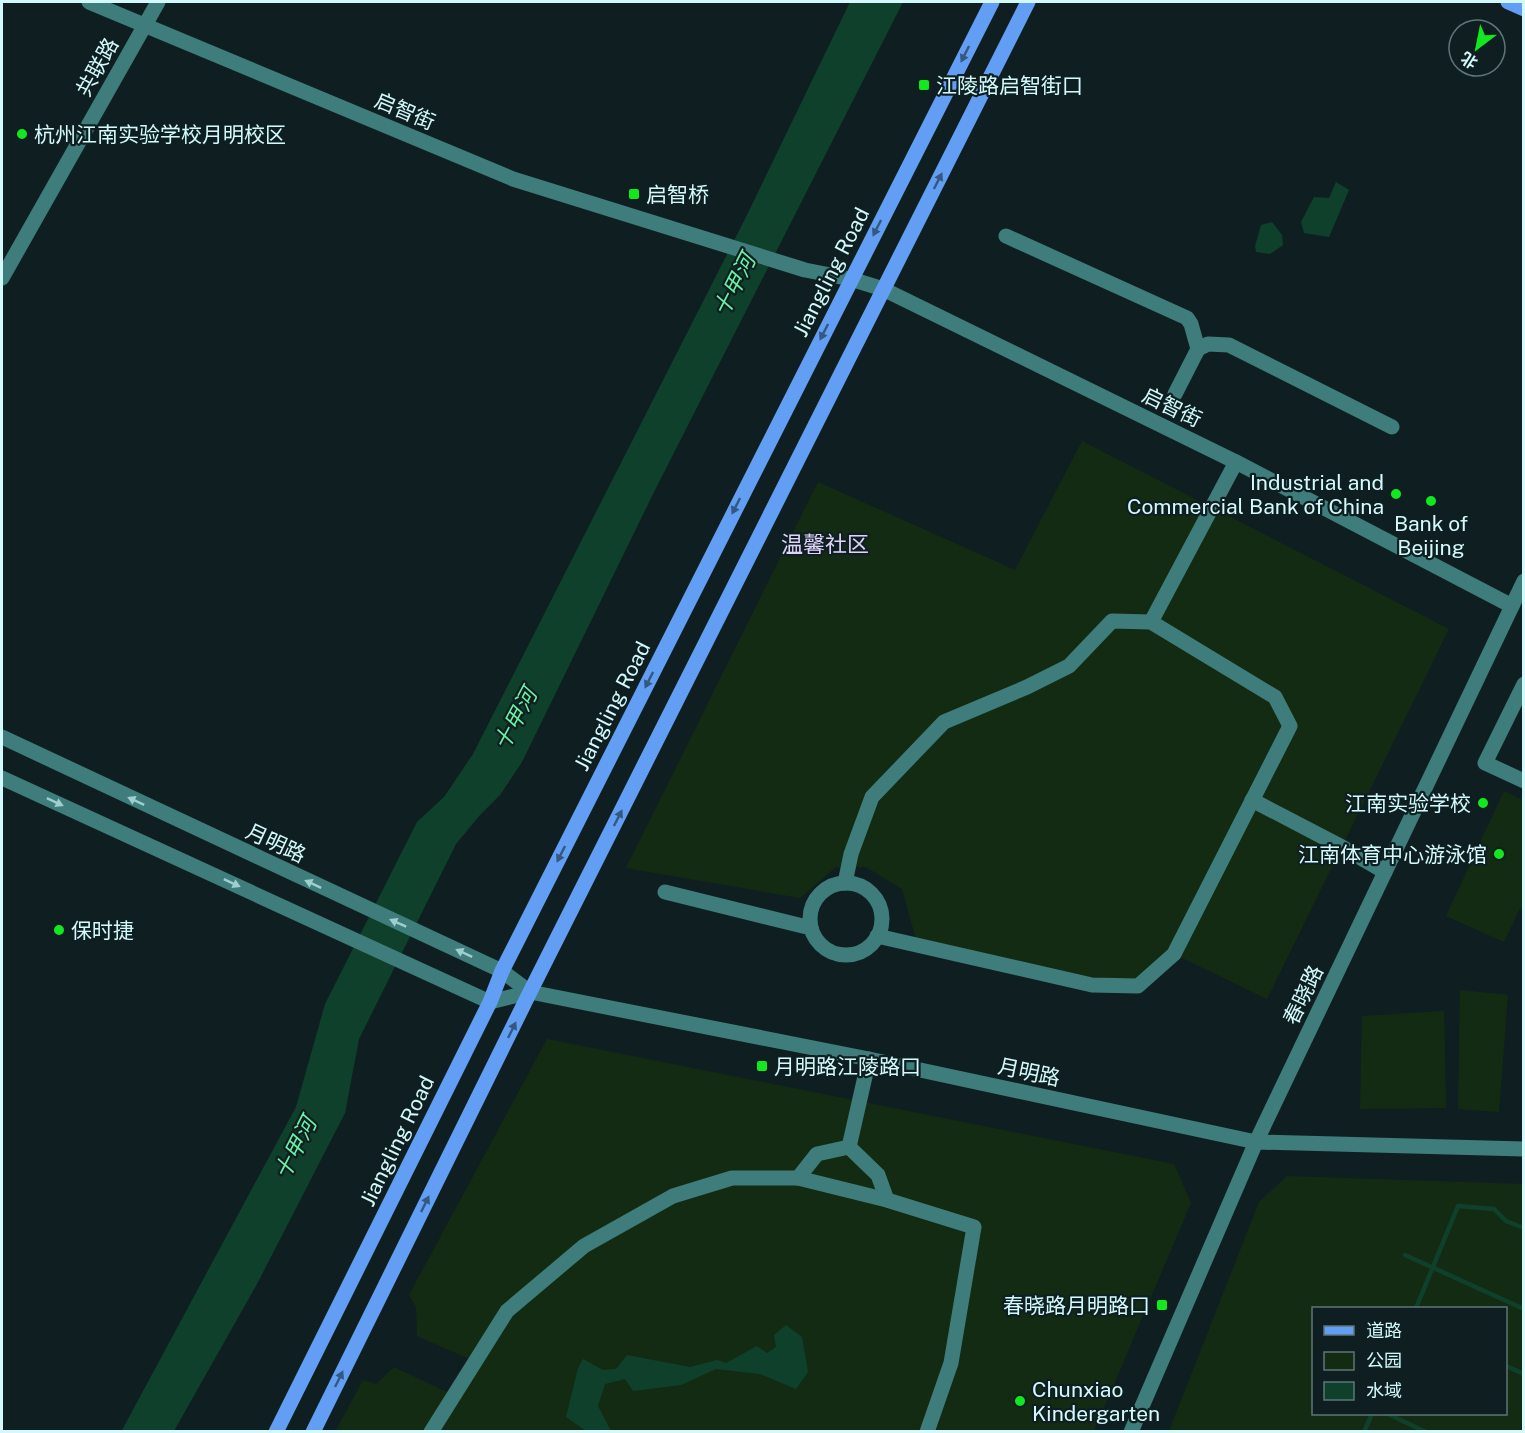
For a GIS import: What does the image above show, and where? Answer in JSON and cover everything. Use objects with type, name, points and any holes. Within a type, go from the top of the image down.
[{"type":"main road","name":"Jiangling Road","points":[[276,1431],[490,1002],[502,971],[992,2]]},
{"type":"main road","points":[[313,1431],[530,992],[1028,2]]},
{"type":"main road","points":[[1508,2],[1524,9]]},
{"type":"street","name":"启智街","points":[[89,2],[513,179],[805,270],[851,279],[883,289],[1236,462],[1512,606]]},
{"type":"street","name":"共联路","points":[[2,278],[158,2]]},
{"type":"street","points":[[1006,237],[1187,318],[1198,349]]},
{"type":"street","points":[[1175,394],[1198,349],[1209,344],[1230,345],[1392,427]]},
{"type":"street","points":[[1151,622],[1236,462]]},
{"type":"street","name":"春晓路","points":[[1131,1431],[1256,1142],[1524,581]]},
{"type":"street","points":[[845,883],[851,854],[872,797],[944,722],[1027,687],[1069,666],[1112,621],[1151,622],[1275,697],[1290,726],[1174,954],[1138,986],[1092,985],[877,936]]},
{"type":"street","points":[[1524,684],[1485,763],[1524,781]]},
{"type":"street","name":"月明路","points":[[2,737],[502,971],[530,992]]},
{"type":"street","points":[[2,778],[490,1002]]},
{"type":"street","points":[[1252,800],[1385,872]]},
{"type":"street","points":[[845,883],[865,889],[879,905],[882,915],[881,926],[870,946],[848,955],[825,948],[816,939],[810,918],[817,897],[834,885],[845,883]]},
{"type":"street","points":[[665,892],[811,928]]},
{"type":"street","name":"月明路","points":[[490,1002],[530,992],[869,1059],[1256,1142],[1524,1149]]},
{"type":"street","points":[[849,1148],[869,1059]]},
{"type":"street","points":[[798,1178],[818,1154],[849,1148]]},
{"type":"street","points":[[849,1148],[878,1175],[887,1200]]},
{"type":"street","points":[[431,1431],[507,1311],[584,1246],[673,1196],[732,1178],[798,1178],[887,1200],[974,1227],[951,1363],[927,1431]]},
{"type":"green space","points":[[1082,441],[1449,629],[1267,999],[1174,954],[1138,986],[918,946],[902,889],[866,867],[836,867],[800,898],[626,868],[818,482],[1015,570]]},
{"type":"green space","name":"江南体育中心游泳馆","points":[[1504,791],[1523,800],[1524,910],[1520,908],[1504,942],[1446,916]]},
{"type":"green space","points":[[1460,990],[1508,995],[1499,1112],[1458,1109]]},
{"type":"green space","points":[[1444,1011],[1446,1108],[1360,1109],[1362,1016]]},
{"type":"green space","points":[[547,1039],[1174,1164],[1191,1203],[1094,1431],[335,1432],[363,1380],[376,1384],[394,1367],[453,1395],[474,1361],[417,1336],[416,1307],[409,1295]]},
{"type":"green space","points":[[1287,1176],[1523,1184],[1523,1431],[1169,1431],[1259,1202]]},
{"type":"water","name":"十甲河","points":[[850,2],[903,2],[655,490],[522,762],[500,795],[456,844],[359,1039],[345,1113],[257,1284],[174,1431],[121,1432],[296,1107],[325,1004],[417,822],[444,797],[473,754],[745,219]]},
{"type":"water","points":[[1336,182],[1349,190],[1329,237],[1304,233],[1301,222],[1314,197],[1329,198]]},
{"type":"water","points":[[1272,222],[1282,235],[1283,245],[1270,254],[1256,252],[1255,246],[1261,225]]},
{"type":"water","points":[[786,1325],[802,1337],[808,1372],[796,1389],[760,1374],[716,1369],[681,1385],[633,1391],[625,1379],[605,1384],[598,1406],[611,1431],[586,1431],[566,1417],[578,1368],[583,1359],[603,1370],[616,1369],[627,1355],[690,1367],[717,1360],[726,1363],[757,1346],[767,1353],[776,1347],[774,1335]]},
{"type":"waterway","points":[[1416,1307],[1458,1206],[1494,1209],[1506,1221],[1524,1228]]},
{"type":"waterway","points":[[1405,1255],[1524,1309]]},
{"type":"waterway","points":[[1507,1366],[1524,1374]]},
{"type":"waterway","points":[[1364,1432],[1372,1415]]},
{"type":"waterway","points":[[1390,1415],[1426,1432]]},
{"type":"place","name":"江陵路启智街口","points":[[924,85]]},
{"type":"place","name":"杭州江南实验学校月明校区","points":[[22,134]]},
{"type":"place","name":"启智桥","points":[[634,194]]},
{"type":"place","name":"Industrial and Commercial Bank of China","points":[[1396,494]]},
{"type":"place","name":"Bank of Beijing","points":[[1431,501]]},
{"type":"place","name":"江南实验学校","points":[[1483,803]]},
{"type":"place","name":"江南体育中心游泳馆","points":[[1499,854]]},
{"type":"place","name":"保时捷","points":[[59,930]]},
{"type":"place","name":"月明路江陵路口","points":[[762,1066]]},
{"type":"place","name":"春晓路月明路口","points":[[1162,1305]]},
{"type":"place","name":"Chunxiao Kindergarten","points":[[1020,1401]]},
{"type":"district","name":"温馨社区","points":[[825,544]]}]
